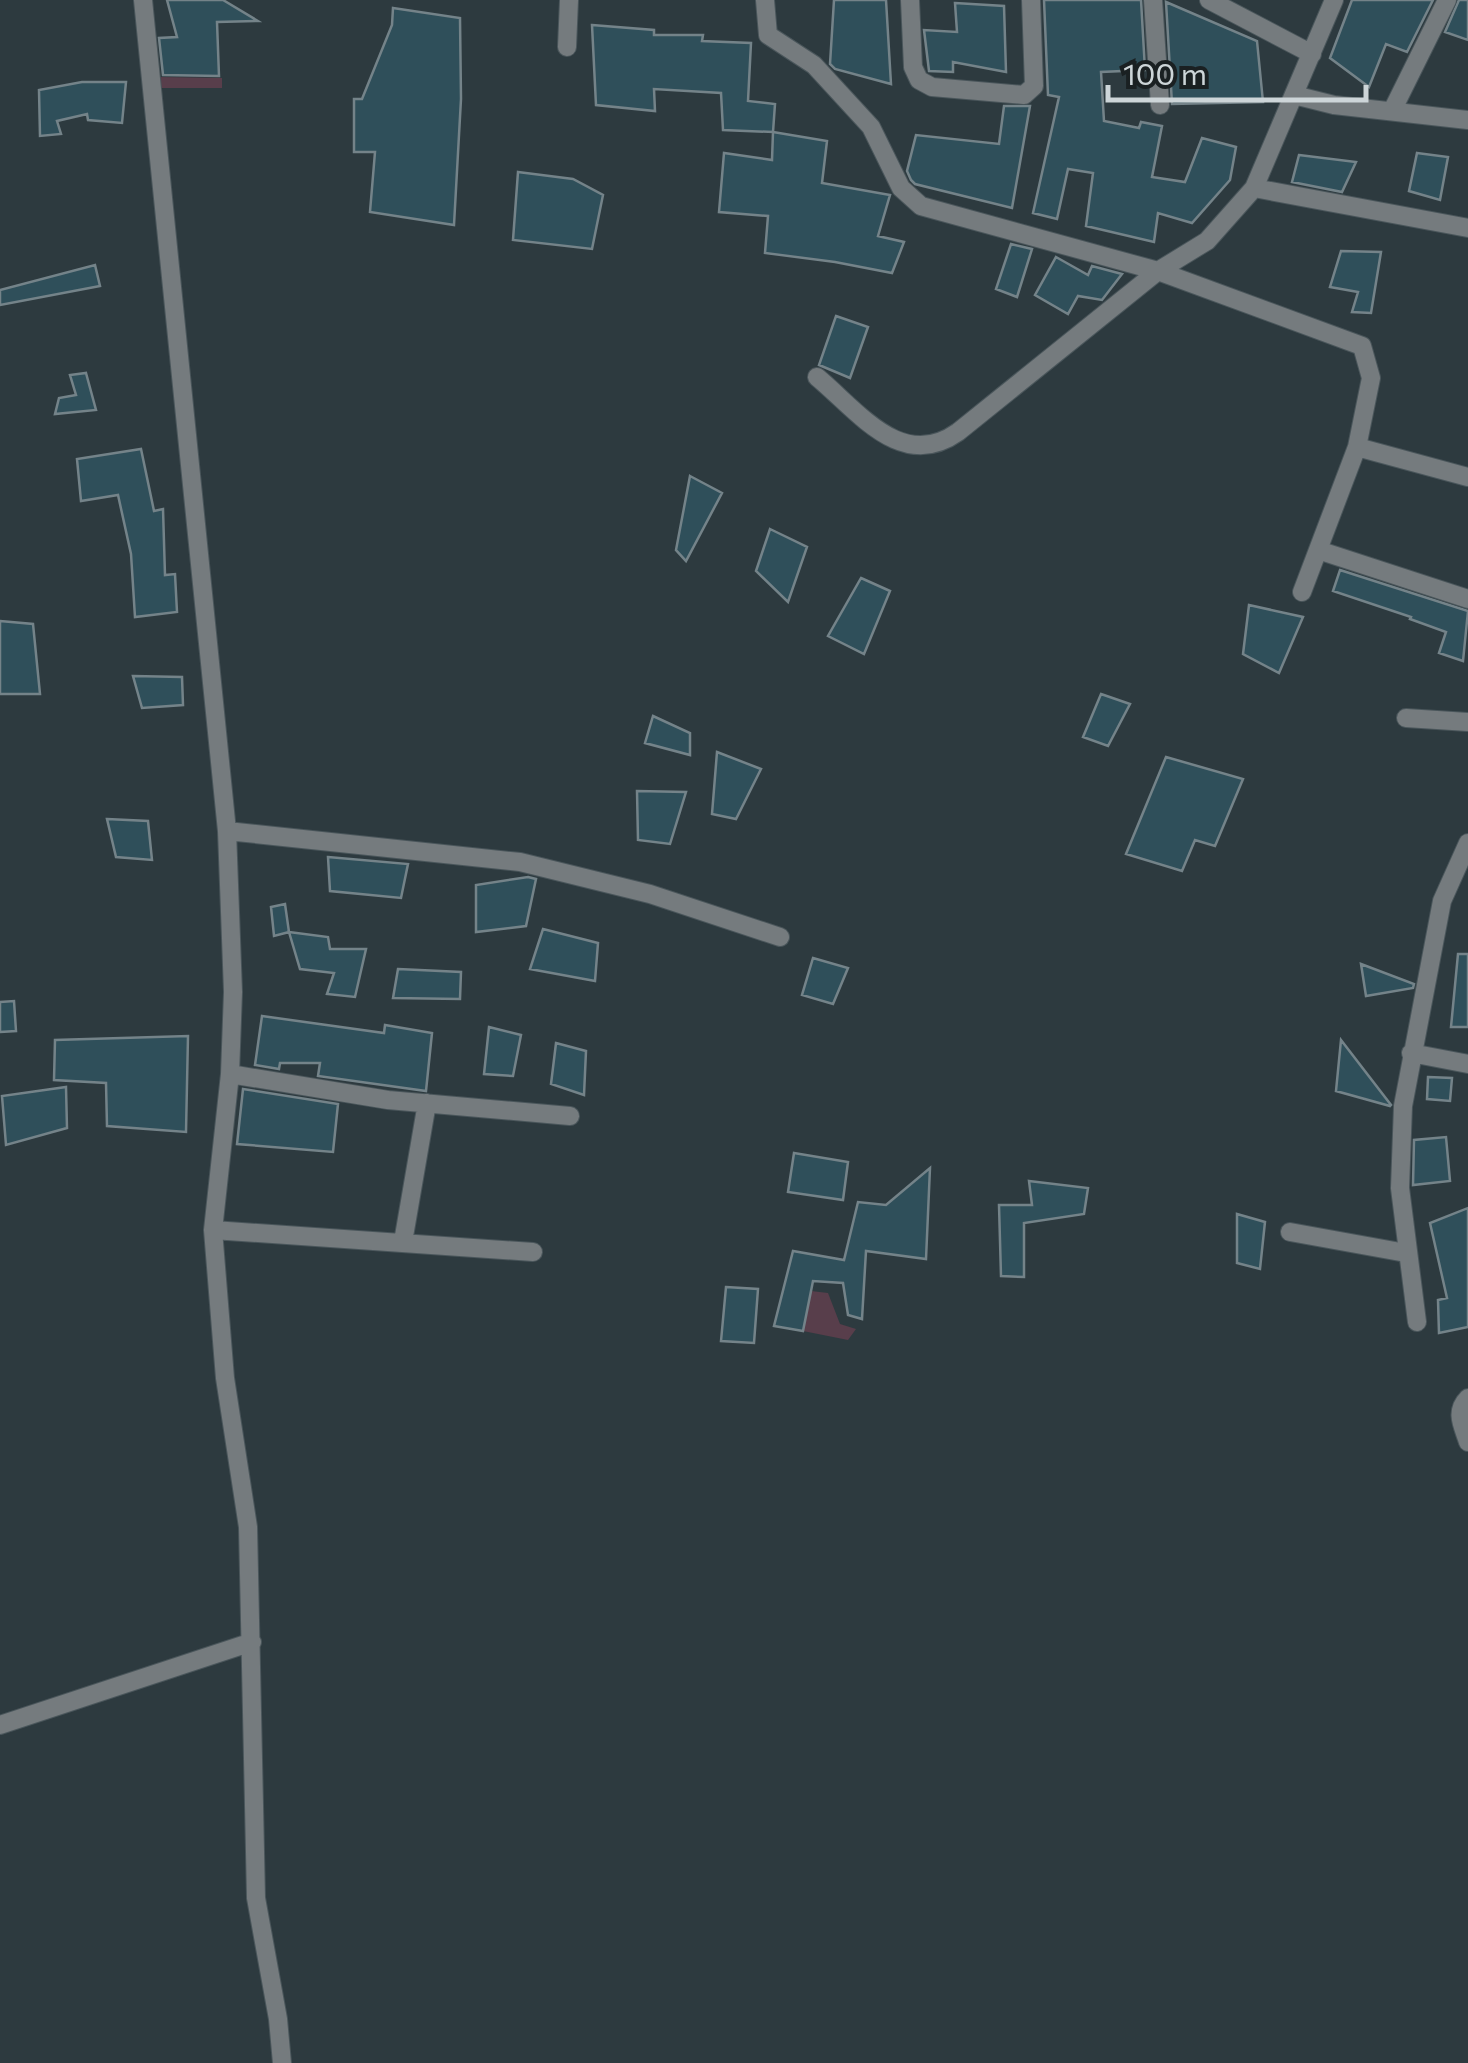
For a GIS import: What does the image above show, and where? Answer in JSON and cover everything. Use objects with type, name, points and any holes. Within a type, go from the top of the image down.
[{"type":"street","points":[[143,0],[227,831],[233,992],[230,1074],[213,1230],[225,1378],[248,1527],[256,1898],[282,2063]]},
{"type":"street","points":[[567,48],[569,0]]},
{"type":"street","points":[[766,0],[768,36],[814,65],[871,127],[901,188],[921,206],[1158,270],[1362,346],[1371,378],[1356,447],[1302,592]]},
{"type":"street","points":[[910,0],[913,67],[919,80],[932,87],[1024,94],[1034,86],[1030,0]]},
{"type":"street","points":[[1153,0],[1160,105]]},
{"type":"street","points":[[1209,0],[1312,54]]},
{"type":"street","points":[[817,377],[886,436],[904,445],[923,448],[942,444],[1158,270],[1207,241],[1254,188],[1334,0]]},
{"type":"street","points":[[1393,110],[1447,0]]},
{"type":"street","points":[[1294,95],[1334,106],[1468,120]]},
{"type":"street","points":[[1254,188],[1468,228]]},
{"type":"street","points":[[1356,447],[1468,477]]},
{"type":"street","points":[[1318,550],[1468,599]]},
{"type":"street","points":[[1406,718],[1468,722]]},
{"type":"street","points":[[227,831],[520,862],[650,894],[780,938]]},
{"type":"street","points":[[1417,1322],[1400,1188],[1400,1136],[1442,901],[1468,842]]},
{"type":"street","points":[[1412,1053],[1468,1064]]},
{"type":"street","points":[[230,1074],[388,1100],[570,1116]]},
{"type":"street","points":[[402,1242],[427,1104]]},
{"type":"street","points":[[213,1230],[532,1252]]},
{"type":"street","points":[[1290,1232],[1406,1253]]},
{"type":"street","points":[[1468,1398],[1462,1404],[1460,1416],[1468,1442]]},
{"type":"street","points":[[0,1725],[252,1642]]},
{"type":"shaded area","points":[[158,77],[222,78],[222,88],[158,88]]},
{"type":"shaded area","points":[[811,1291],[828,1293],[840,1324],[856,1329],[848,1340],[803,1331]]},
{"type":"building","points":[[167,0],[223,0],[258,21],[217,22],[219,76],[163,75],[159,38],[177,37]]},
{"type":"building","points":[[834,0],[886,0],[891,84],[835,69],[830,64]]},
{"type":"building","points":[[1044,0],[1141,0],[1145,70],[1101,72],[1104,121],[1139,128],[1141,122],[1162,126],[1152,177],[1185,182],[1202,138],[1236,147],[1230,180],[1192,223],[1158,213],[1154,242],[1086,226],[1093,173],[1068,169],[1057,219],[1033,213],[1059,97],[1048,95]]},
{"type":"building","points":[[1352,0],[1433,0],[1407,52],[1386,44],[1369,87],[1330,58]]},
{"type":"building","points":[[1459,0],[1468,0],[1468,40],[1445,32]]},
{"type":"building","points":[[1166,2],[1257,41],[1263,102],[1172,104]]},
{"type":"building","points":[[955,3],[1004,6],[1006,72],[953,62],[953,72],[929,71],[924,30],[957,32]]},
{"type":"building","points":[[393,8],[460,18],[461,99],[454,225],[370,212],[375,152],[354,152],[354,99],[362,99],[392,25]]},
{"type":"building","points":[[592,25],[654,30],[654,35],[703,35],[702,41],[751,43],[748,101],[775,104],[773,132],[723,130],[721,93],[654,89],[655,111],[596,105]]},
{"type":"building","points":[[82,82],[126,82],[122,123],[88,120],[87,114],[57,121],[61,134],[40,136],[39,90]]},
{"type":"building","points":[[1004,106],[1030,106],[1012,208],[911,180],[907,171],[916,135],[999,144]]},
{"type":"building","points":[[773,132],[827,141],[822,183],[890,195],[878,236],[904,242],[892,273],[765,253],[768,216],[719,212],[724,153],[772,160]]},
{"type":"building","points":[[1417,153],[1448,157],[1440,200],[1409,191]]},
{"type":"building","points":[[1299,155],[1356,162],[1342,192],[1292,182]]},
{"type":"building","points":[[518,172],[573,179],[603,195],[592,249],[513,240]]},
{"type":"building","points":[[1011,244],[1032,249],[1017,297],[996,289]]},
{"type":"building","points":[[1341,251],[1381,252],[1371,313],[1352,312],[1358,292],[1330,287]]},
{"type":"building","points":[[1056,257],[1088,275],[1092,266],[1122,274],[1102,300],[1078,296],[1068,314],[1035,295]]},
{"type":"building","points":[[95,265],[100,286],[0,305],[0,290]]},
{"type":"building","points":[[836,316],[868,327],[850,378],[819,365]]},
{"type":"building","points":[[86,373],[96,410],[55,414],[59,398],[76,395],[70,375]]},
{"type":"building","points":[[141,449],[154,511],[163,509],[165,575],[175,574],[177,612],[135,617],[131,554],[118,495],[81,501],[77,459]]},
{"type":"building","points":[[690,476],[722,493],[686,561],[676,550]]},
{"type":"building","points":[[770,529],[807,547],[788,602],[756,571]]},
{"type":"building","points":[[1340,570],[1468,611],[1463,661],[1439,653],[1446,632],[1333,591]]},
{"type":"building","points":[[861,578],[890,591],[864,654],[828,636]]},
{"type":"building","points":[[1249,605],[1303,617],[1279,673],[1243,654]]},
{"type":"building","points":[[0,621],[33,624],[40,694],[0,694]]},
{"type":"building","points":[[133,676],[182,677],[183,705],[142,708]]},
{"type":"building","points":[[1101,694],[1130,704],[1108,746],[1083,737]]},
{"type":"building","points":[[653,716],[690,733],[690,755],[645,743]]},
{"type":"building","points":[[717,752],[761,769],[736,819],[712,814]]},
{"type":"building","points":[[1166,757],[1243,779],[1215,846],[1195,840],[1182,871],[1126,854]]},
{"type":"building","points":[[637,791],[686,792],[670,844],[638,840]]},
{"type":"building","points":[[107,819],[148,821],[152,860],[116,857]]},
{"type":"building","points":[[328,857],[408,864],[401,898],[330,891]]},
{"type":"building","points":[[536,879],[526,926],[476,932],[476,885]]},
{"type":"building","points":[[285,904],[289,932],[274,936],[271,907]]},
{"type":"building","points":[[543,929],[598,943],[595,981],[530,969]]},
{"type":"building","points":[[289,932],[328,937],[330,949],[366,949],[355,997],[327,994],[334,973],[300,969]]},
{"type":"building","points":[[1458,954],[1468,954],[1468,1027],[1451,1027]]},
{"type":"building","points":[[813,958],[848,968],[833,1004],[802,995]]},
{"type":"building","points":[[1361,964],[1414,984],[1413,988],[1366,996]]},
{"type":"building","points":[[398,969],[461,972],[460,999],[393,998]]},
{"type":"building","points":[[14,1001],[16,1031],[0,1032],[0,1002]]},
{"type":"building","points":[[262,1016],[384,1033],[385,1025],[432,1033],[426,1091],[318,1076],[320,1063],[280,1063],[279,1069],[255,1065]]},
{"type":"building","points":[[489,1027],[521,1035],[513,1076],[484,1074]]},
{"type":"building","points":[[188,1036],[186,1132],[107,1126],[106,1083],[54,1080],[55,1040]]},
{"type":"building","points":[[1341,1040],[1391,1105],[1390,1106],[1336,1091]]},
{"type":"building","points":[[556,1043],[586,1051],[584,1095],[551,1084]]},
{"type":"building","points":[[1428,1077],[1452,1078],[1450,1101],[1427,1099]]},
{"type":"building","points":[[66,1087],[67,1128],[6,1145],[2,1096]]},
{"type":"building","points":[[243,1089],[338,1104],[333,1152],[237,1144]]},
{"type":"building","points":[[1446,1137],[1450,1181],[1413,1185],[1414,1140]]},
{"type":"building","points":[[794,1153],[848,1162],[843,1200],[788,1192]]},
{"type":"building","points":[[930,1168],[926,1259],[866,1251],[862,1319],[848,1315],[843,1283],[813,1281],[803,1331],[774,1326],[793,1251],[844,1260],[858,1202],[886,1205]]},
{"type":"building","points":[[1029,1181],[1088,1188],[1084,1214],[1024,1223],[1024,1277],[1001,1276],[999,1205],[1032,1205]]},
{"type":"building","points":[[1468,1208],[1468,1327],[1439,1333],[1438,1300],[1447,1298],[1430,1223]]},
{"type":"building","points":[[1237,1214],[1265,1222],[1260,1269],[1237,1263]]},
{"type":"building","points":[[726,1287],[758,1289],[754,1343],[721,1341]]}]
